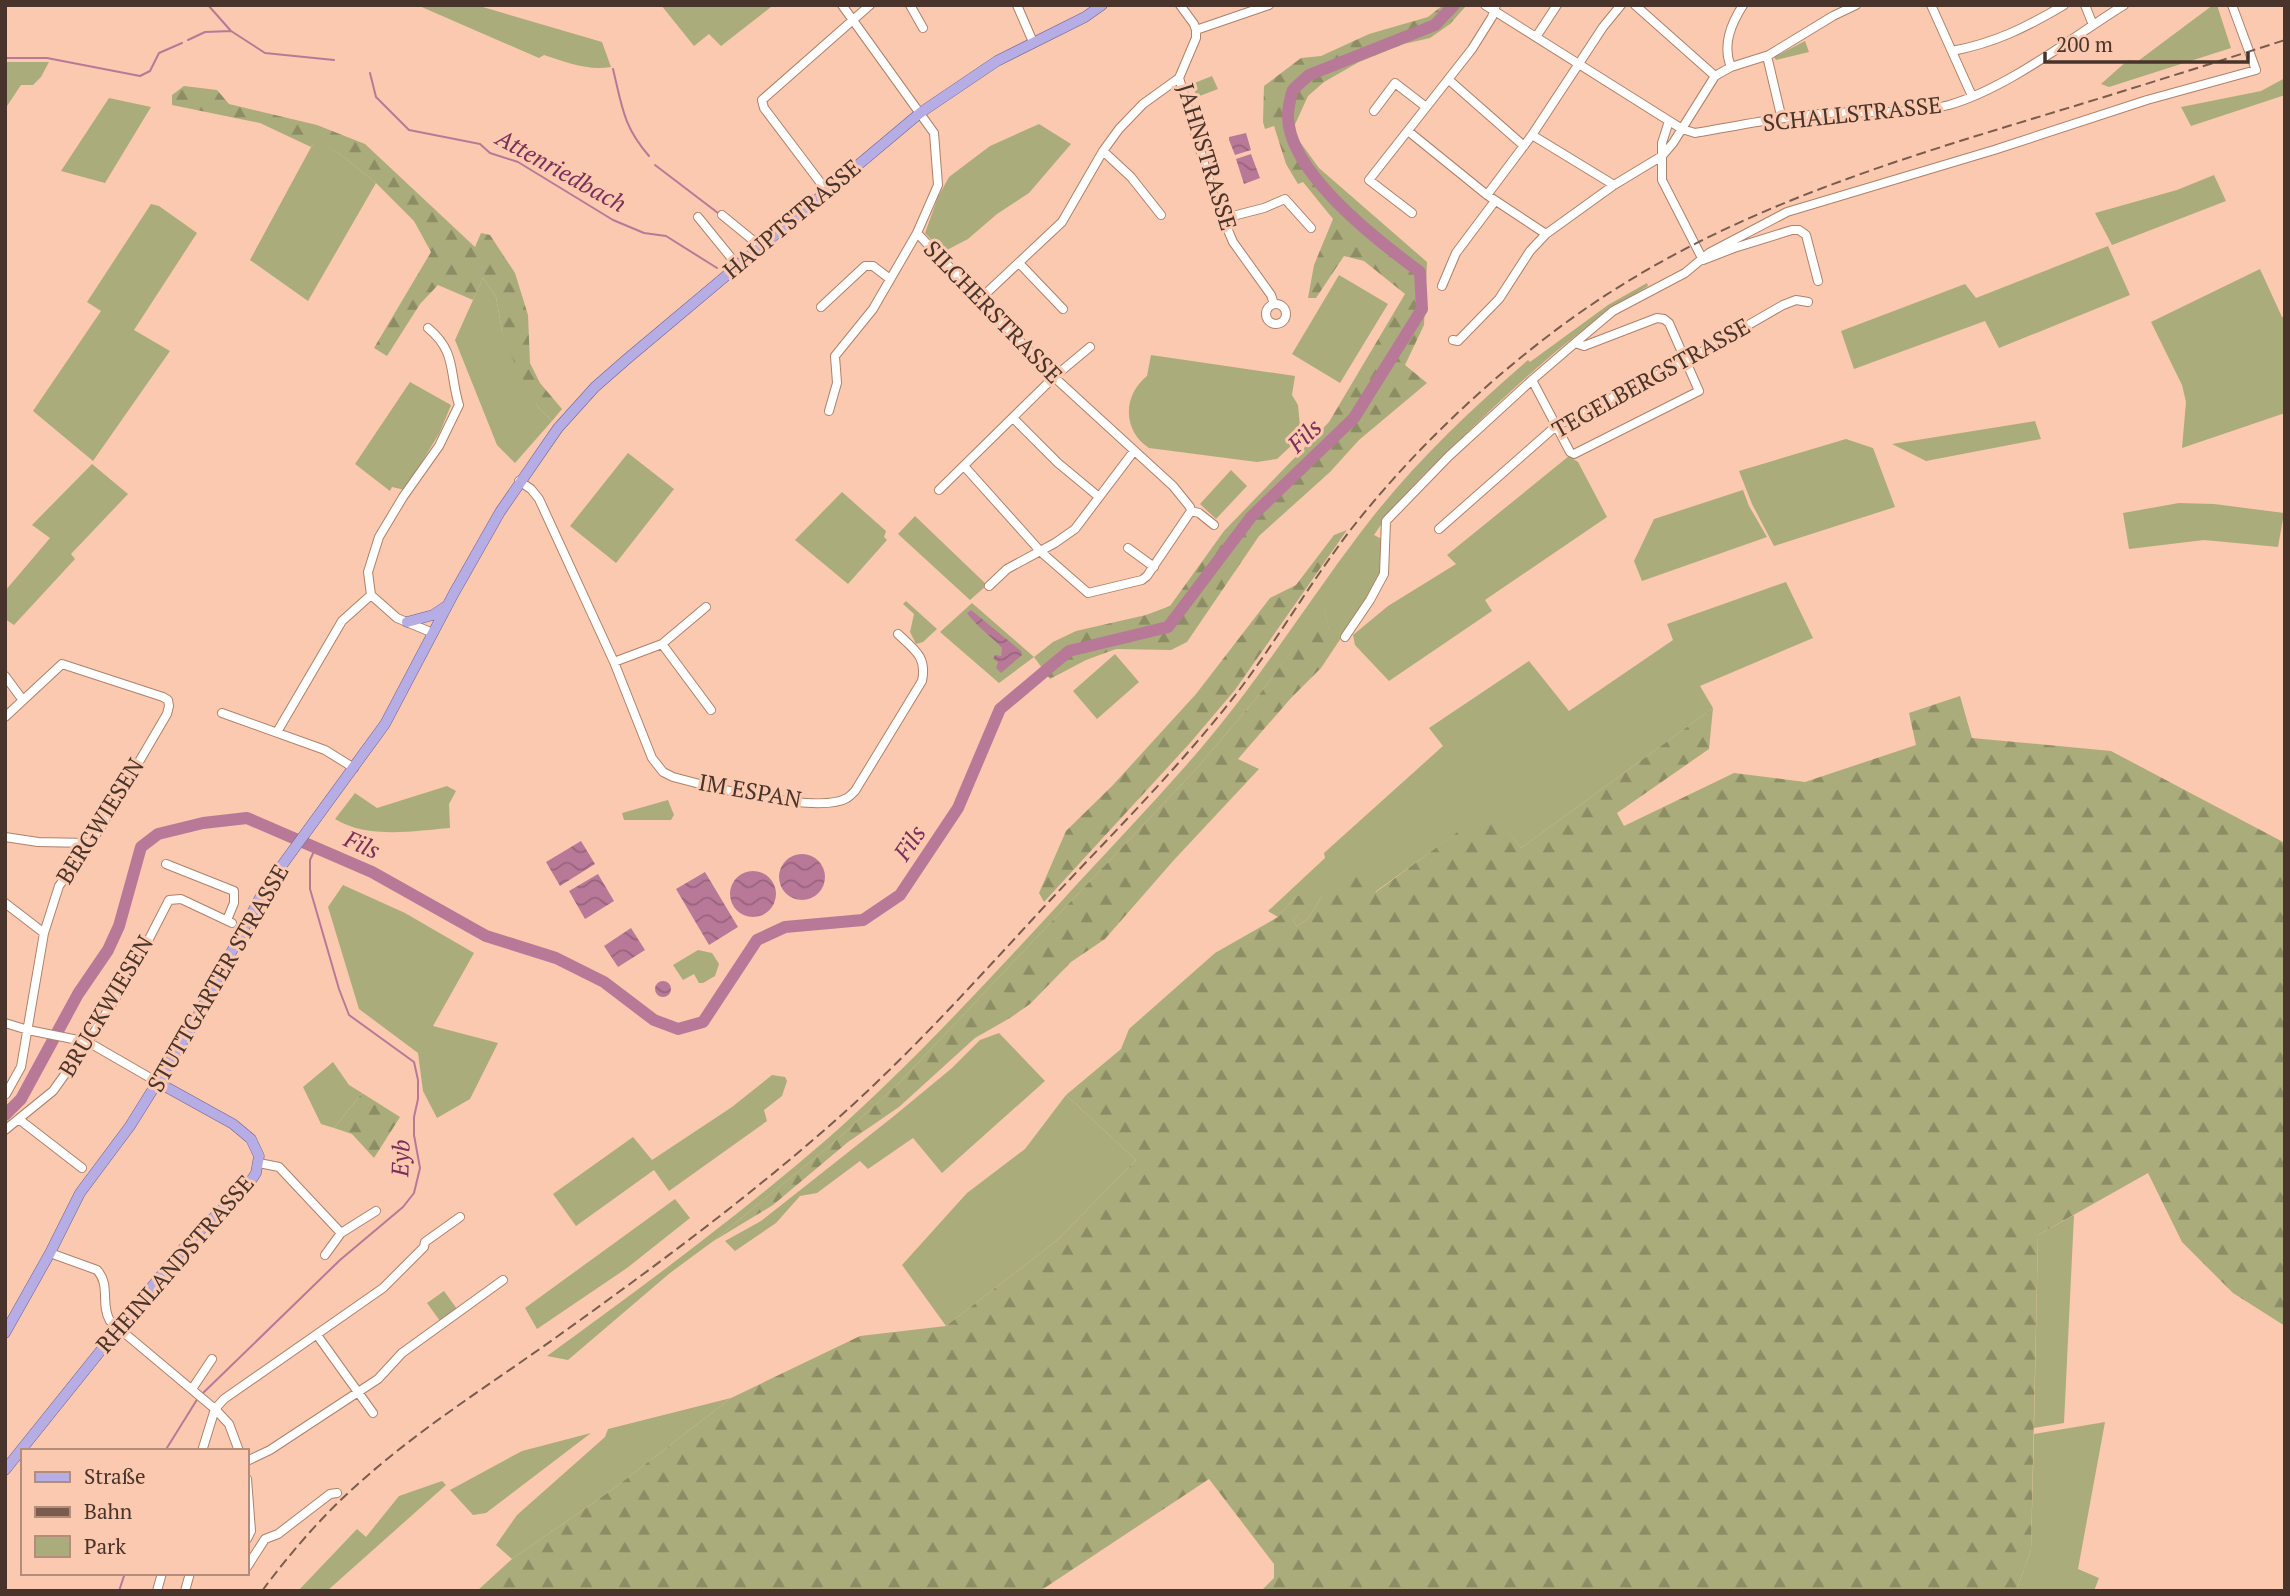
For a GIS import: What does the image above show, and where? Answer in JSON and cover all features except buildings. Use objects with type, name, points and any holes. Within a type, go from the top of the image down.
[{"type":"main road","name":"HAUPTSTRASSE","points":[[519,481],[558,428],[595,387],[920,113],[996,61],[1085,17],[1102,5]]},
{"type":"main road","name":"STUTTGARTER STRASSE","points":[[5,1333],[50,1254],[80,1193],[159,1083],[205,1004],[253,909],[385,724],[482,541],[519,481]]},
{"type":"main road","points":[[407,622],[433,615],[448,604]]},
{"type":"main road","name":"RHEINLANDSTRASSE","points":[[22,1449],[194,1236],[248,1185],[256,1173],[259,1163],[256,1147],[244,1132],[159,1083]]},
{"type":"main road","name":"RHEINLANDSTRASSE","points":[[5,1470],[21,1450]]},
{"type":"street","name":"SILCHERSTRASSE","points":[[842,5],[934,133],[938,175],[935,195],[916,233],[1054,377],[1173,486],[1191,507],[1191,511]]},
{"type":"street","points":[[826,190],[764,108],[762,100],[870,5]]},
{"type":"street","points":[[910,5],[923,28]]},
{"type":"street","points":[[1017,5],[1033,42]]},
{"type":"street","points":[[1180,5],[1196,30],[1269,5]]},
{"type":"street","points":[[1485,5],[1495,8],[1682,129]]},
{"type":"street","points":[[1536,37],[1557,5]]},
{"type":"street","points":[[1441,286],[1456,253],[1524,146],[1603,27],[1621,5]]},
{"type":"street","points":[[1635,5],[1715,76]]},
{"type":"street","points":[[1731,67],[1727,40],[1732,23],[1743,5]]},
{"type":"street","points":[[1453,340],[1458,341],[1499,299],[1530,251],[1546,234],[1614,185],[1662,156],[1715,76],[1731,67],[1767,56],[1856,5]]},
{"type":"street","points":[[1931,5],[1972,96]]},
{"type":"street","points":[[1952,51],[1999,40],[2024,29],[2064,5]]},
{"type":"street","points":[[2085,5],[2093,24]]},
{"type":"street","name":"SCHALLSTRASSE","points":[[1682,129],[1695,133],[1818,115],[1908,111],[1948,105],[1972,96],[2030,65],[2124,5]]},
{"type":"street","points":[[1345,637],[1384,574],[1386,521],[1449,456],[1613,311],[1685,273],[1709,253],[1787,212],[2147,100],[2256,70],[2232,5]]},
{"type":"street","points":[[1412,213],[1369,180],[1472,49],[1495,8]]},
{"type":"street","name":"JAHNSTRASSE","points":[[1196,30],[1196,38],[1179,78],[1221,219],[1233,242],[1272,295],[1274,304]]},
{"type":"street","points":[[1767,56],[1780,111]]},
{"type":"street","points":[[980,299],[1062,222],[1103,151],[1119,129],[1143,104],[1179,78]]},
{"type":"street","points":[[1449,80],[1524,146]]},
{"type":"street","points":[[1374,111],[1395,83],[1426,107]]},
{"type":"street","points":[[1669,121],[1661,143],[1662,180],[1703,260]]},
{"type":"street","points":[[1408,131],[1491,198],[1546,234]]},
{"type":"street","points":[[1532,135],[1614,185]]},
{"type":"street","points":[[1103,151],[1132,177],[1161,215]]},
{"type":"street","points":[[1221,219],[1264,208],[1285,199],[1311,228]]},
{"type":"street","points":[[722,215],[760,246]]},
{"type":"street","points":[[698,217],[737,265]]},
{"type":"street","points":[[1703,260],[1746,244],[1799,230],[1805,234],[1818,281]]},
{"type":"street","points":[[829,411],[836,383],[835,356],[873,309],[916,233]]},
{"type":"street","points":[[1019,263],[1063,309]]},
{"type":"street","points":[[821,307],[865,266],[873,265],[890,279]]},
{"type":"street","name":"TEGELBERGSTRASSE","points":[[1439,529],[1556,426],[1686,361],[1783,305],[1796,300],[1808,302]]},
{"type":"street","points":[[1532,380],[1570,453],[1578,453],[1699,391],[1669,323],[1664,318],[1657,318],[1584,346],[1576,343]]},
{"type":"street","points":[[428,328],[440,338],[452,364],[459,405],[439,446],[379,537],[368,572],[371,595],[397,618],[433,633]]},
{"type":"street","points":[[939,489],[1079,353],[1090,347]]},
{"type":"street","points":[[1013,418],[1058,463],[1099,497]]},
{"type":"street","points":[[989,586],[1007,569],[1041,552],[1075,528],[1134,451]]},
{"type":"street","points":[[964,466],[1041,552],[1088,593],[1142,580],[1154,567],[1191,511],[1199,513],[1214,525]]},
{"type":"street","name":"IM ESPAN","points":[[519,481],[540,499],[614,662],[652,758],[663,772],[703,785],[770,800],[839,802],[848,798],[855,791],[922,681],[924,663],[898,634]]},
{"type":"street","points":[[1128,548],[1154,567]]},
{"type":"street","points":[[277,732],[342,621],[371,595]]},
{"type":"street","points":[[614,662],[662,644],[706,607]]},
{"type":"street","points":[[662,644],[711,710]]},
{"type":"street","name":"BERGWIESEN","points":[[6,1094],[21,1067],[44,933],[59,886],[99,830],[167,714],[169,706],[168,700],[62,664],[22,699]]},
{"type":"street","points":[[5,676],[22,699],[5,717]]},
{"type":"street","points":[[222,713],[325,750],[354,768]]},
{"type":"street","points":[[5,837],[38,842],[88,843]]},
{"type":"street","name":"BRUCKWIESEN","points":[[5,1130],[20,1121],[53,1091],[88,1042],[133,970],[169,900],[181,899],[229,922],[234,891],[166,864]]},
{"type":"street","points":[[5,903],[44,933]]},
{"type":"street","points":[[5,1023],[88,1042],[159,1083]]},
{"type":"street","points":[[20,1121],[82,1168]]},
{"type":"street","points":[[259,1163],[279,1167],[341,1233]]},
{"type":"street","points":[[325,1255],[341,1233],[376,1211]]},
{"type":"street","points":[[202,1449],[213,1406],[383,1288],[424,1247],[425,1242],[460,1217]]},
{"type":"street","points":[[50,1254],[97,1269],[102,1275],[106,1291],[105,1312],[118,1328],[213,1406],[229,1424],[238,1449]]},
{"type":"street","points":[[248,1461],[270,1450],[378,1379],[402,1353],[503,1280]]},
{"type":"street","points":[[317,1335],[373,1413]]},
{"type":"street","points":[[194,1391],[212,1359]]},
{"type":"street","points":[[248,1490],[251,1522],[248,1537]]},
{"type":"street","points":[[248,1565],[265,1539],[278,1534],[330,1494],[337,1493]]},
{"type":"green space","points":[[417,5],[476,5],[602,42],[611,67],[585,67],[544,55],[539,58]]},
{"type":"green space","points":[[661,5],[771,7],[721,46],[709,34],[694,46]]},
{"type":"green space","points":[[1443,5],[1466,6],[1450,24],[1430,38],[1404,44],[1359,62],[1324,82],[1308,96],[1292,131],[1319,168],[1427,262],[1424,325],[1405,365],[1427,383],[1359,440],[1330,472],[1259,536],[1187,642],[1171,650],[1116,649],[1086,660],[1050,679],[1034,657],[1053,642],[1076,631],[1146,615],[1170,606],[1224,531],[1329,422],[1405,294],[1364,261],[1344,256],[1316,298],[1308,298],[1314,265],[1333,219],[1303,182],[1298,184],[1286,164],[1274,126],[1265,129],[1264,86],[1301,58],[1321,56],[1369,34],[1428,17]]},
{"type":"green space","points":[[2213,5],[2217,5],[2231,48],[2109,87],[2101,84],[2128,60],[2138,61]]},
{"type":"green space","points":[[1805,41],[1809,52],[1776,60],[1774,57]]},
{"type":"green space","points":[[5,62],[49,62],[33,85],[21,85],[5,109]]},
{"type":"green space","points":[[1212,76],[1218,89],[1197,97],[1192,84]]},
{"type":"green space","points":[[2285,78],[2285,95],[2191,126],[2181,107],[2261,91]]},
{"type":"green space","points":[[184,86],[217,90],[229,104],[317,125],[365,144],[475,247],[481,233],[490,235],[515,273],[528,315],[530,363],[540,383],[562,409],[552,421],[538,407],[516,367],[502,331],[496,297],[483,278],[473,300],[438,285],[420,304],[387,356],[374,348],[431,252],[414,221],[376,183],[316,139],[311,147],[260,123],[172,105],[172,95]]},
{"type":"green space","points":[[109,98],[151,107],[105,183],[61,171]]},
{"type":"green space","points":[[1039,124],[1071,144],[1029,193],[997,214],[968,239],[943,252],[925,233],[938,197],[949,177],[990,146]]},
{"type":"green space","points":[[316,138],[376,183],[308,301],[250,260]]},
{"type":"green space","points":[[2214,175],[2226,201],[2112,245],[2095,213],[2177,190]]},
{"type":"green space","points":[[151,204],[159,206],[197,233],[134,330],[170,351],[93,461],[33,411],[101,311],[87,302]]},
{"type":"green space","points":[[2108,246],[2130,295],[1999,348],[1985,321],[1854,369],[1841,331],[1965,284],[1976,298]]},
{"type":"green space","points":[[2260,269],[2282,317],[2285,317],[2285,413],[2182,448],[2186,402],[2182,385],[2151,322]]},
{"type":"green space","points":[[1339,275],[1388,304],[1340,383],[1292,354]]},
{"type":"green space","points":[[483,278],[496,297],[502,331],[538,407],[552,421],[515,463],[497,445],[455,340]]},
{"type":"green space","points":[[1647,283],[1648,286],[1601,317],[1534,370],[1420,479],[1374,535],[1384,540],[1382,572],[1343,635],[1329,630],[1324,608],[1259,695],[1197,768],[896,1086],[833,1143],[670,1273],[568,1360],[547,1356],[654,1278],[758,1197],[887,1084],[1003,965],[1202,747],[1244,695],[1379,508],[1419,463],[1461,420],[1528,360],[1530,362],[1608,305]]},
{"type":"green space","points":[[1151,355],[1295,376],[1292,395],[1298,405],[1300,426],[1292,445],[1277,459],[1257,462],[1149,448],[1134,432],[1129,413],[1133,393],[1147,376]]},
{"type":"green space","points":[[410,382],[451,405],[440,432],[405,490],[392,487],[390,491],[355,464]]},
{"type":"green space","points":[[2035,421],[2041,439],[1926,461],[1892,444]]},
{"type":"green space","points":[[1846,439],[1873,448],[1895,507],[1774,546],[1752,504],[1739,471]]},
{"type":"green space","points":[[628,453],[674,489],[616,563],[570,526]]},
{"type":"green space","points":[[1569,456],[1578,462],[1607,517],[1485,600],[1492,611],[1389,681],[1355,645],[1353,635],[1388,606],[1456,564],[1447,555]]},
{"type":"green space","points":[[92,464],[128,494],[71,554],[75,559],[14,625],[5,619],[5,591],[50,538],[32,525]]},
{"type":"green space","points":[[1231,470],[1247,486],[1216,519],[1200,504]]},
{"type":"green space","points":[[1743,490],[1767,537],[1642,581],[1634,561],[1654,519]]},
{"type":"green space","points":[[842,492],[886,531],[884,537],[887,540],[848,584],[795,540]]},
{"type":"green space","points":[[2179,503],[2214,504],[2284,513],[2278,547],[2204,540],[2129,549],[2123,513]]},
{"type":"green space","points":[[915,516],[987,585],[970,600],[898,534]]},
{"type":"green space","points":[[1347,530],[1235,690],[1044,902],[1039,893],[1066,831],[1113,785],[1196,694],[1270,598],[1296,585],[1334,535]]},
{"type":"green space","points":[[1786,582],[1813,638],[1700,686],[1713,708],[1521,848],[1490,809],[1375,892],[1322,896],[1308,919],[1297,926],[1293,920],[1313,899],[1295,897],[1278,917],[1268,911],[1325,858],[1324,853],[1443,746],[1429,728],[1529,661],[1569,711],[1673,640],[1667,624]]},
{"type":"green space","points":[[906,601],[937,629],[923,642],[916,644],[910,632],[914,614],[903,604]]},
{"type":"green space","points":[[972,603],[1034,657],[999,683],[940,632]]},
{"type":"green space","points":[[1324,607],[1329,629],[1343,635],[1321,668],[1238,759],[1259,769],[1105,939],[1071,962],[1030,1004],[975,1038],[899,1107],[848,1142],[773,1205],[712,1242],[833,1143],[896,1086],[1197,768],[1259,695]]},
{"type":"green space","points":[[1115,654],[1139,682],[1097,719],[1073,691]]},
{"type":"green space","points":[[1960,696],[1972,738],[2111,751],[2285,843],[2285,1326],[2233,1293],[2182,1242],[2148,1173],[2038,1235],[2031,1550],[2016,1591],[1261,1591],[1274,1578],[1274,1564],[1209,1479],[1040,1591],[477,1591],[512,1559],[613,1489],[731,1398],[860,1336],[946,1326],[1056,1241],[1136,1160],[1066,1095],[1121,1049],[1129,1029],[1215,953],[1278,917],[1295,897],[1311,892],[1314,899],[1293,920],[1297,926],[1308,919],[1322,896],[1360,869],[1376,892],[1490,808],[1521,848],[1713,708],[1709,749],[1617,813],[1624,826],[1734,773],[1805,782],[1916,745],[1909,713]]},
{"type":"green space","points":[[447,786],[456,791],[449,804],[450,828],[406,832],[376,831],[361,829],[335,819],[355,793],[377,808]]},
{"type":"green space","points":[[668,800],[674,815],[671,820],[624,820],[622,813]]},
{"type":"green space","points":[[343,885],[405,913],[474,953],[433,1026],[498,1043],[470,1099],[437,1118],[423,1091],[418,1053],[359,1009],[328,907]]},
{"type":"green space","points":[[698,950],[712,953],[719,964],[715,976],[703,983],[699,983],[694,974],[683,980],[673,965]]},
{"type":"green space","points":[[999,1033],[1045,1081],[942,1173],[913,1138],[868,1169],[860,1161],[817,1193],[800,1196],[776,1223],[735,1251],[725,1241],[761,1221],[894,1116],[952,1068],[980,1040]]},
{"type":"green space","points":[[333,1062],[349,1085],[362,1093],[334,1128],[321,1124],[303,1087]]},
{"type":"green space","points":[[772,1075],[785,1077],[787,1081],[782,1096],[764,1110],[767,1121],[669,1191],[654,1170],[576,1226],[553,1194],[633,1137],[652,1160],[732,1107]]},
{"type":"green space","points":[[362,1093],[400,1117],[374,1158],[352,1134],[334,1128]]},
{"type":"green space","points":[[1066,1095],[1136,1160],[1056,1241],[946,1326],[902,1265],[967,1193],[1025,1149]]},
{"type":"green space","points":[[675,1199],[690,1218],[627,1268],[537,1329],[525,1308]]},
{"type":"green space","points":[[2074,1215],[2064,1423],[2034,1428],[2038,1235]]},
{"type":"green space","points":[[444,1291],[457,1309],[440,1321],[427,1303]]},
{"type":"green space","points":[[731,1398],[613,1489],[512,1559],[496,1545],[517,1515],[605,1437],[608,1429]]},
{"type":"green space","points":[[2105,1422],[2078,1569],[2099,1578],[2094,1591],[2016,1591],[2031,1550],[2034,1434]]},
{"type":"green space","points":[[591,1433],[486,1513],[473,1515],[450,1490],[522,1451]]},
{"type":"green space","points":[[442,1481],[446,1485],[327,1591],[298,1591],[357,1529],[366,1537],[399,1496]]},
{"type":"water","points":[[1246,133],[1251,150],[1235,155],[1229,137]]},
{"type":"water","points":[[1251,154],[1260,178],[1244,184],[1236,159]]},
{"type":"water","points":[[971,610],[1021,651],[1022,655],[1001,673],[996,668],[998,662],[993,659],[995,655],[1001,656],[1002,648],[970,617],[967,613]]},
{"type":"water","points":[[581,841],[595,864],[560,886],[546,862]]},
{"type":"water","points":[[802,854],[818,861],[825,877],[818,893],[802,900],[786,893],[779,877],[786,861]]},
{"type":"water","points":[[753,871],[769,878],[776,894],[769,910],[753,917],[737,910],[730,894],[737,878]]},
{"type":"water","points":[[705,872],[738,927],[709,945],[676,889]]},
{"type":"water","points":[[598,874],[614,901],[585,919],[569,891]]},
{"type":"water","points":[[631,928],[645,950],[618,967],[604,946]]},
{"type":"water","points":[[660,981],[666,981],[671,989],[669,995],[660,997],[655,992],[655,986]]},
{"type":"waterway","points":[[208,5],[231,31],[265,53],[334,60]]},
{"type":"waterway","name":"Fils","points":[[5,1115],[21,1099],[78,994],[108,950],[119,926],[141,847],[158,834],[203,823],[247,818],[372,872],[486,936],[556,958],[604,982],[654,1020],[678,1029],[703,1022],[757,940],[785,927],[863,920],[900,895],[958,808],[1000,709],[1069,651],[1168,627],[1251,517],[1354,418],[1422,309],[1420,272],[1357,221],[1334,200],[1314,176],[1298,152],[1289,129],[1289,106],[1293,90],[1309,75],[1435,25],[1454,5]]},
{"type":"waterway","points":[[188,40],[205,32],[231,31]]},
{"type":"waterway","points":[[5,58],[47,58],[140,76],[150,71],[159,53],[182,43]]},
{"type":"waterway","points":[[613,69],[621,105],[629,125],[649,156]]},
{"type":"waterway","name":"Attenriedbach","points":[[370,73],[376,97],[409,130],[480,144],[490,153],[518,162],[613,220],[644,233],[666,236],[717,268]]},
{"type":"waterway","points":[[655,165],[718,213]]},
{"type":"waterway","name":"Eyb","points":[[202,1394],[340,1260],[403,1207],[414,1193],[420,1168],[414,1135],[418,1099],[414,1062],[349,1015],[310,889],[310,860],[316,847]]},
{"type":"waterway","name":"Eyb","points":[[166,1449],[198,1398]]},
{"type":"waterway","name":"Eyb","points":[[119,1591],[124,1575]]},
{"type":"railway","points":[[262,1591],[319,1522],[382,1464],[431,1425],[706,1227],[813,1140],[901,1058],[1174,768],[1240,689],[1352,528],[1396,476],[1469,402],[1548,336],[1604,296],[1662,262],[1781,204],[1843,180],[1970,138],[2285,40]]}]
